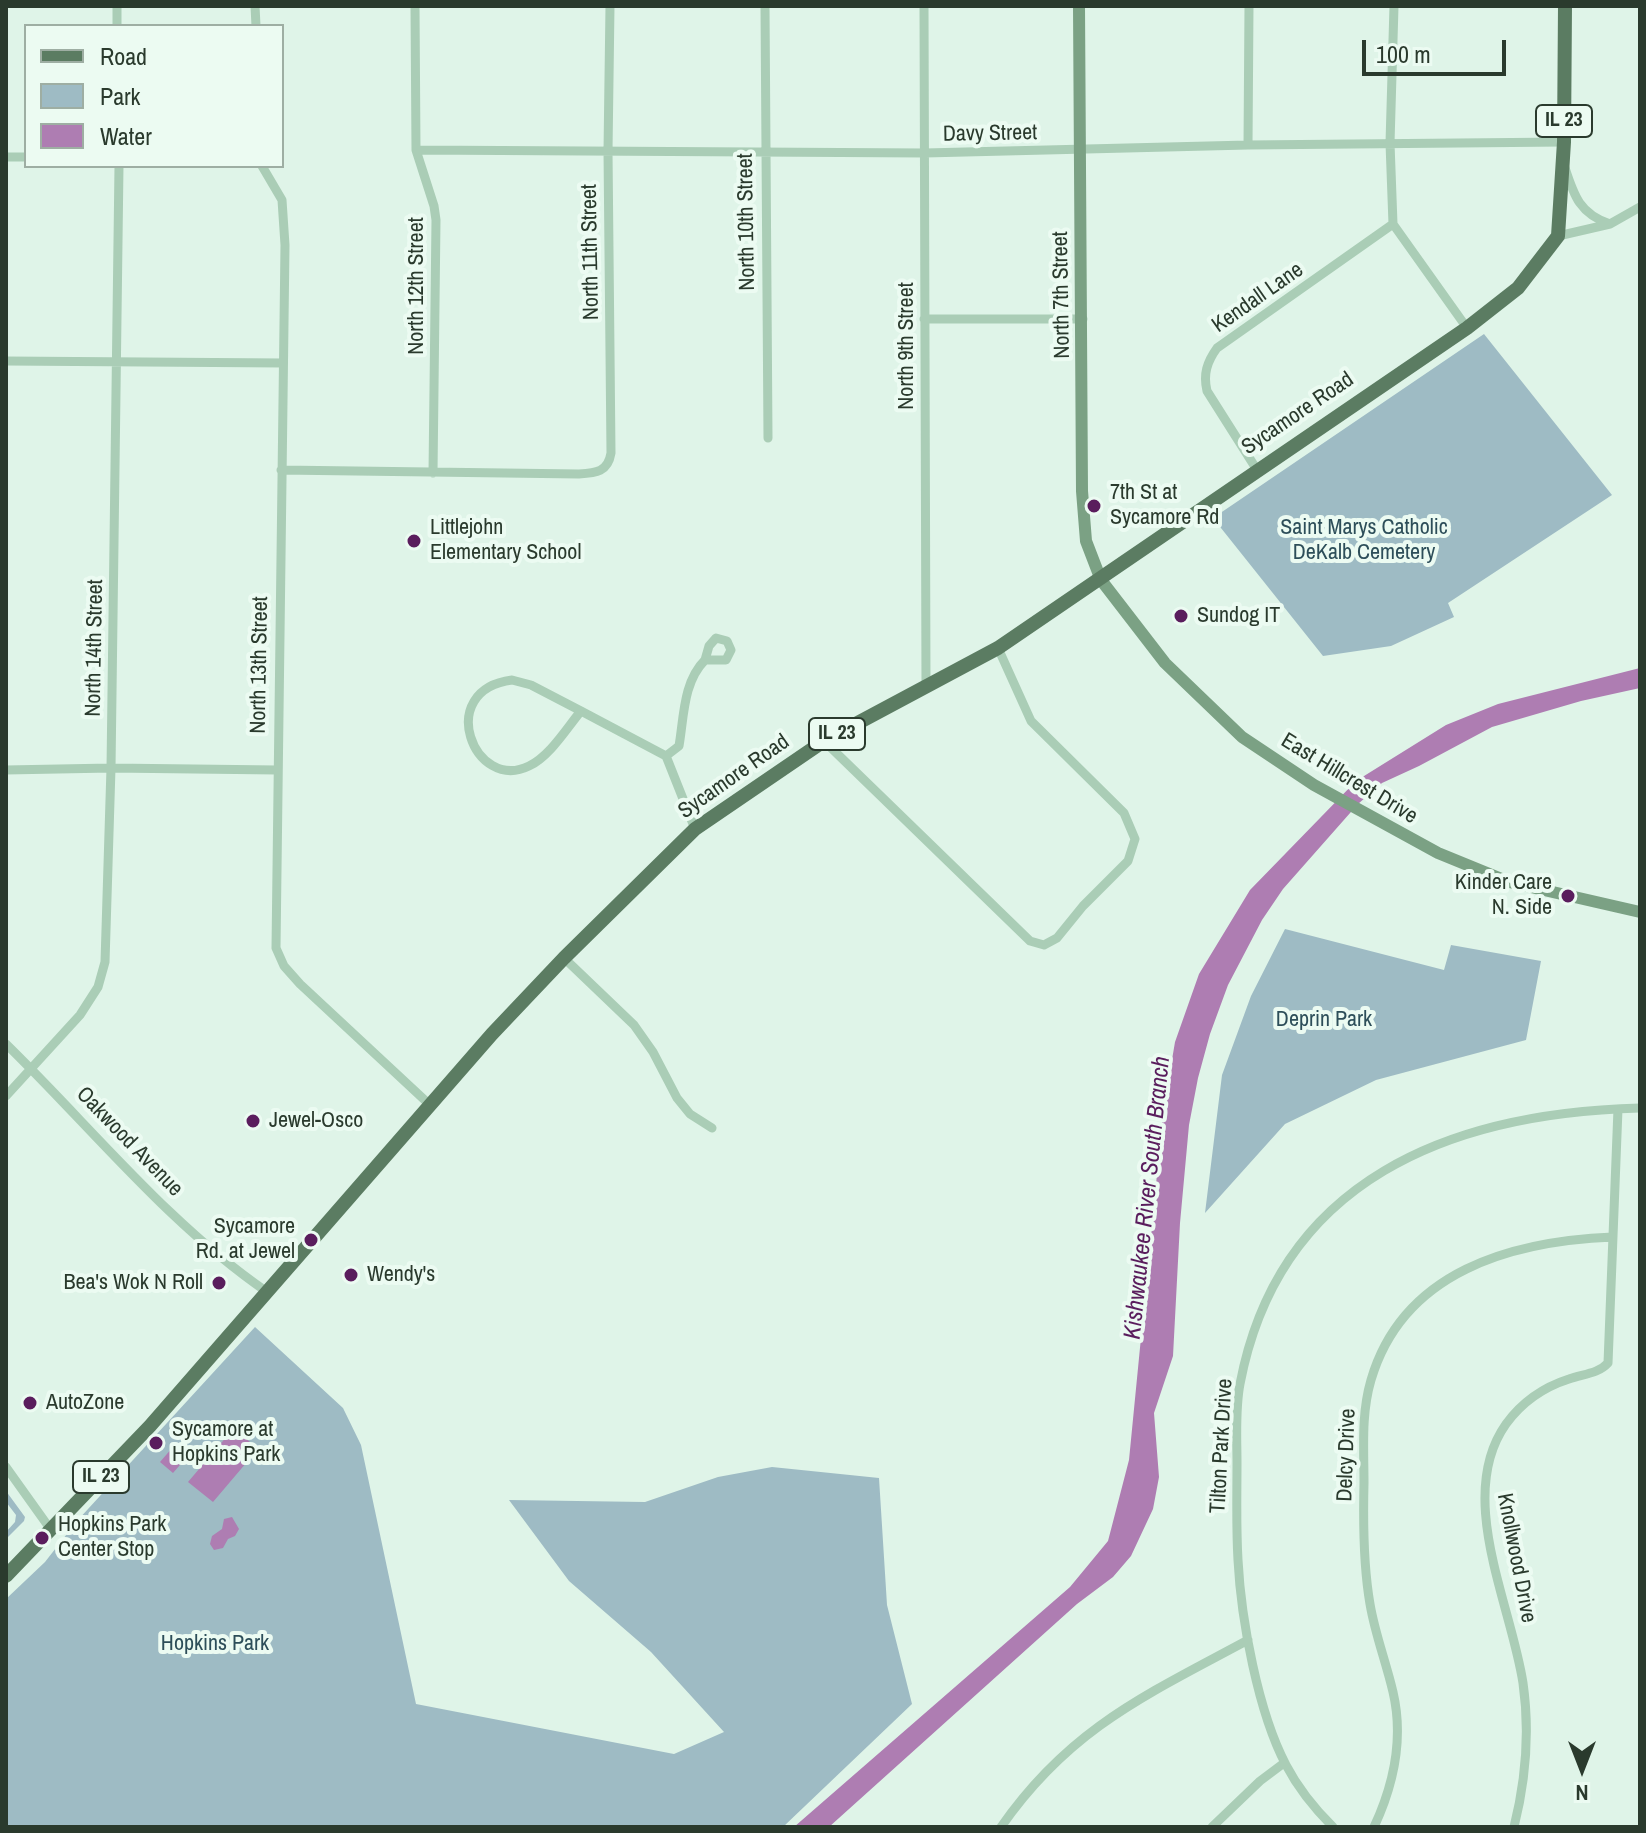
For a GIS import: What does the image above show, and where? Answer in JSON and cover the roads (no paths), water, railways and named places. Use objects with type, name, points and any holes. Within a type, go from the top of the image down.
[{"type":"main road","name":"IL 23","points":[[1558,236],[1564,142],[1565,6]]},
{"type":"main road","name":"Sycamore Road","points":[[6,1576],[194,1376],[430,1105],[564,958],[695,829],[824,741],[998,648],[1101,580],[1467,328],[1518,288],[1558,236]]},
{"type":"street","name":"North 12th Street","points":[[415,6],[416,150],[436,220],[433,473]]},
{"type":"street","name":"North 11th Street","points":[[433,473],[579,474],[602,470],[609,464],[610,6]]},
{"type":"street","name":"North 10th Street","points":[[765,6],[768,438]]},
{"type":"street","name":"North 9th Street","points":[[924,6],[926,687]]},
{"type":"street","name":"North 7th Street","points":[[1079,6],[1083,503],[1086,541],[1101,580]]},
{"type":"street","points":[[1248,145],[1249,6]]},
{"type":"street","points":[[1394,6],[1390,143],[1393,224],[1467,328]]},
{"type":"street","name":"Davy Street","points":[[416,150],[925,153],[1248,145],[1564,142]]},
{"type":"street","points":[[1563,161],[1581,207],[1592,218],[1610,224]]},
{"type":"street","name":"North 14th Street","points":[[6,1096],[80,1015],[102,976],[106,946],[119,168]]},
{"type":"street","name":"North 13th Street","points":[[263,168],[280,193],[284,208],[275,935],[280,958],[300,984],[430,1105]]},
{"type":"street","points":[[1558,236],[1610,224],[1640,207]]},
{"type":"street","name":"Kendall Lane","points":[[1257,470],[1207,391],[1205,378],[1208,360],[1217,348],[1393,224]]},
{"type":"street","points":[[924,319],[1083,319]]},
{"type":"street","points":[[6,361],[283,363]]},
{"type":"street","points":[[281,470],[433,473]]},
{"type":"street","name":"East Hillcrest Drive","points":[[1101,580],[1165,663],[1206,706],[1242,737],[1314,785],[1438,853],[1509,882],[1640,912]]},
{"type":"street","points":[[824,741],[1030,941],[1038,945],[1048,944],[1128,861],[1135,839],[1124,813],[1031,721],[998,648]]},
{"type":"street","points":[[666,756],[679,746],[690,682],[695,670],[705,660]]},
{"type":"street","points":[[581,711],[542,758],[523,768],[501,767],[485,760],[468,734],[467,719],[475,700],[489,686],[505,681],[523,682],[581,711],[666,756],[695,829]]},
{"type":"street","points":[[6,770],[277,770]]},
{"type":"street","points":[[564,958],[640,1032],[677,1098],[690,1114],[712,1128]]},
{"type":"street","name":"Oakwood Avenue","points":[[6,1044],[160,1202],[267,1292]]},
{"type":"street","name":"Tilton Park Drive","points":[[1333,1827],[1310,1801],[1284,1763],[1264,1704],[1242,1605],[1237,1544],[1239,1394],[1260,1317],[1291,1258],[1312,1230],[1343,1200],[1412,1154],[1467,1133],[1516,1120],[1572,1112],[1640,1108]]},
{"type":"street","points":[[1613,1237],[1618,1109]]},
{"type":"street","name":"Knollwood Drive","points":[[1514,1827],[1526,1768],[1527,1719],[1520,1668],[1485,1513],[1485,1479],[1495,1443],[1505,1425],[1525,1403],[1553,1385],[1599,1371],[1608,1363],[1613,1237]]},
{"type":"street","name":"Delcy Drive","points":[[1374,1827],[1392,1778],[1397,1738],[1395,1704],[1370,1606],[1365,1563],[1364,1420],[1371,1379],[1394,1331],[1419,1301],[1445,1280],[1485,1260],[1533,1246],[1569,1239],[1613,1237]]},
{"type":"street","points":[[6,1467],[51,1530]]},
{"type":"street","points":[[1001,1827],[1052,1764],[1110,1716],[1248,1640]]},
{"type":"street","points":[[1212,1827],[1260,1781],[1284,1763]]},
{"type":"water","points":[[1640,668],[1640,688],[1581,701],[1492,727],[1382,783],[1358,804],[1283,889],[1262,920],[1228,985],[1198,1078],[1189,1125],[1180,1223],[1173,1356],[1154,1413],[1159,1477],[1153,1509],[1131,1556],[1113,1577],[1077,1604],[829,1827],[794,1827],[1070,1587],[1108,1541],[1129,1460],[1163,1113],[1175,1042],[1199,974],[1250,890],[1356,781],[1446,725],[1498,704]]},
{"type":"water","points":[[234,1428],[258,1449],[213,1502],[188,1482]]},
{"type":"water","points":[[173,1447],[186,1458],[173,1473],[160,1462]]},
{"type":"water","points":[[232,1517],[239,1529],[223,1548],[214,1550],[210,1544],[212,1536],[222,1529],[224,1519]]},
{"type":"place","name":"7th St at Sycamore Rd","points":[[1094,506]]},
{"type":"place","name":"Littlejohn Elementary School","points":[[414,541]]},
{"type":"place","name":"Sundog IT","points":[[1181,616]]},
{"type":"place","name":"Kinder Care N. Side","points":[[1568,896]]},
{"type":"place","name":"Jewel-Osco","points":[[253,1121]]},
{"type":"place","name":"Sycamore Rd. at Jewel","points":[[311,1240]]},
{"type":"place","name":"Wendy's","points":[[351,1275]]},
{"type":"place","name":"Bea's Wok N Roll","points":[[219,1283]]},
{"type":"place","name":"AutoZone","points":[[30,1403]]},
{"type":"place","name":"Sycamore at Hopkins Park","points":[[156,1443]]},
{"type":"place","name":"Hopkins Park Center Stop","points":[[42,1538]]},
{"type":"park label","name":"Saint Marys Catholic DeKalb Cemetery","points":[[1364,540]]},
{"type":"park label","name":"Deprin Park","points":[[1324,1020]]},
{"type":"park label","name":"Hopkins Park","points":[[215,1644]]},
{"type":"water label","name":"Kishwaukee River South Branch","points":[[1148,1198]]}]
